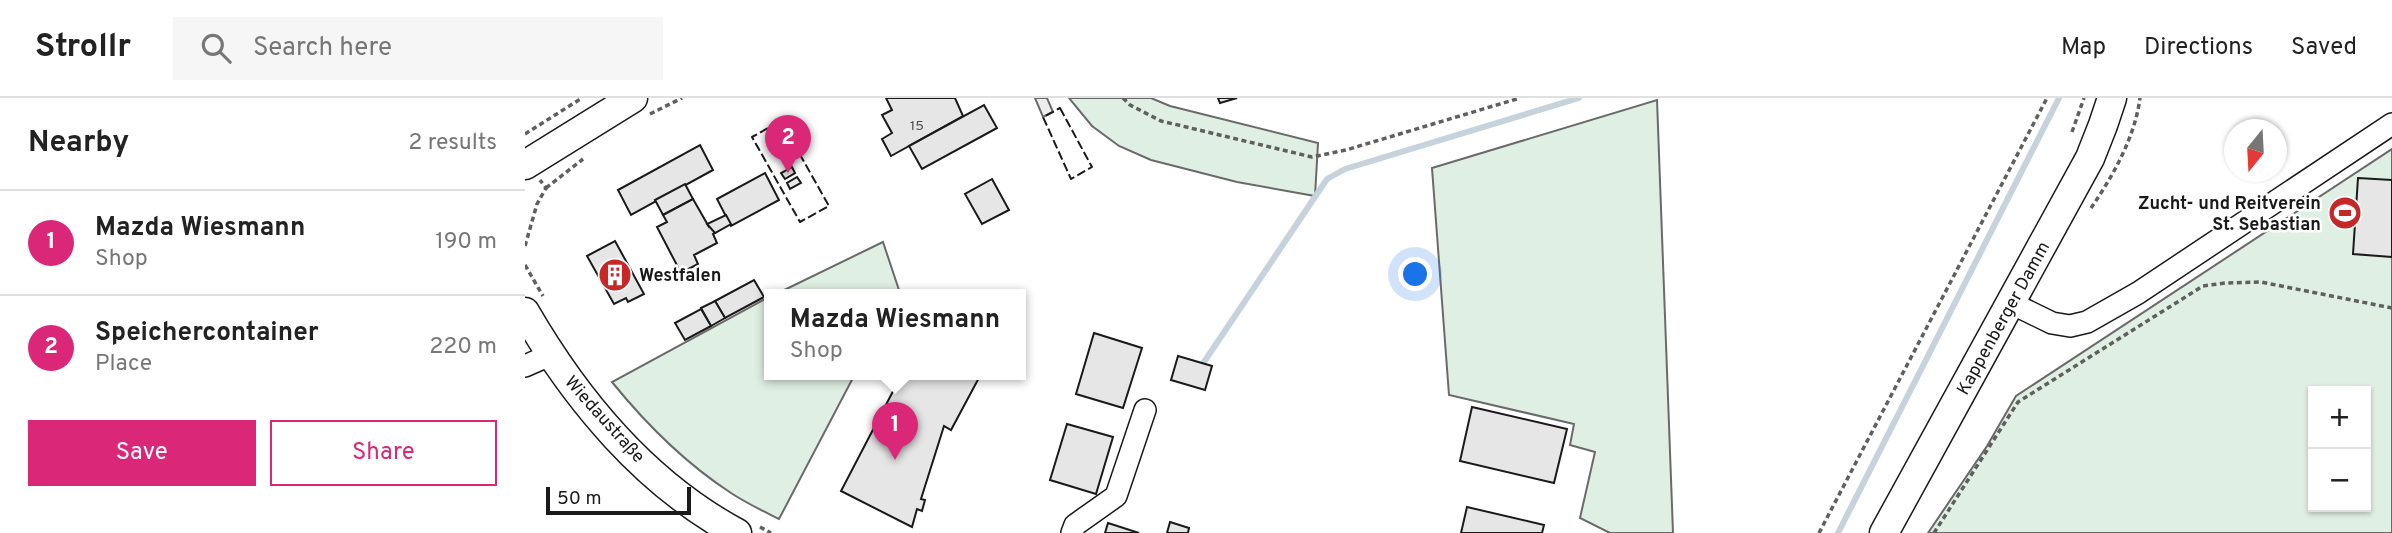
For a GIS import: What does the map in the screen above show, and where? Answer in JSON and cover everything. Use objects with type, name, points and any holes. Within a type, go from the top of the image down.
[{"type":"main road","points":[[526,164],[633,98]]},
{"type":"main road","name":"Kappenberger Damm","points":[[1884,533],[2090,158],[2112,98]]},
{"type":"main road","name":"Wiedaustraße","points":[[535,307],[538,360],[571,384],[619,441],[664,482],[746,529]]},
{"type":"street","points":[[2011,303],[2052,323],[2070,326],[2087,323],[2138,293],[2392,124]]},
{"type":"street","points":[[1072,533],[1075,525],[1117,496],[1145,410]]},
{"type":"path","points":[[525,134],[582,98]]},
{"type":"path","points":[[1123,98],[1130,105],[1161,121],[1313,157],[1346,150],[1520,98]]},
{"type":"path","points":[[1819,533],[2047,98]]},
{"type":"path","points":[[2072,132],[2084,98]]},
{"type":"path","points":[[525,246],[537,204],[546,188],[526,164]]},
{"type":"path","points":[[525,265],[535,307]]},
{"type":"path","points":[[1934,533],[2018,402],[2203,286],[2261,282],[2392,308]]},
{"type":"path","points":[[746,529],[771,533]]},
{"type":"green space","points":[[1069,98],[1151,98],[1170,106],[1318,143],[1315,196],[1237,182],[1151,160],[1119,146],[1092,126]]},
{"type":"green space","points":[[1657,100],[1673,533],[1610,533],[1580,518],[1595,452],[1570,445],[1574,424],[1449,395],[1432,168]]},
{"type":"green space","points":[[2392,149],[2392,533],[1928,533],[1987,446],[2016,396]]},
{"type":"green space","points":[[883,242],[899,289],[786,289]]},
{"type":"green space","points":[[764,300],[764,380],[852,380],[779,519],[737,497],[682,456],[652,428],[612,382]]},
{"type":"shaded area","points":[[1035,98],[1047,98],[1053,112],[1043,117]]},
{"type":"building","points":[[886,98],[955,98],[963,116],[891,156],[882,139],[892,133],[882,115],[892,110]]},
{"type":"building","points":[[1218,98],[1237,98],[1220,103]]},
{"type":"building","points":[[984,105],[997,128],[922,169],[909,146]]},
{"type":"building","points":[[700,145],[713,170],[631,215],[618,190]]},
{"type":"building","points":[[792,167],[795,173],[785,179],[781,173]]},
{"type":"building","points":[[765,173],[779,200],[731,226],[717,199]]},
{"type":"building","points":[[797,177],[801,183],[790,189],[787,183]]},
{"type":"building","points":[[2358,178],[2392,180],[2392,257],[2353,254]]},
{"type":"building","points":[[992,179],[1009,210],[982,224],[965,194]]},
{"type":"building","points":[[685,184],[693,199],[663,215],[655,200]]},
{"type":"building","points":[[693,199],[715,233],[713,234],[717,243],[694,255],[698,264],[681,273],[657,227],[667,222],[663,215]]},
{"type":"building","points":[[726,215],[731,224],[715,233],[707,224]]},
{"type":"building","name":"Westfalen","points":[[615,241],[644,294],[628,302],[626,298],[614,304],[587,256]]},
{"type":"building","points":[[754,280],[764,297],[725,318],[715,301]]},
{"type":"building","points":[[715,301],[725,318],[711,326],[701,308]]},
{"type":"building","points":[[701,309],[711,326],[685,340],[675,323]]},
{"type":"building","points":[[1094,333],[1142,348],[1123,408],[1076,394]]},
{"type":"building","points":[[1178,356],[1212,366],[1205,390],[1171,380]]},
{"type":"building","points":[[899,380],[978,380],[951,430],[944,426],[921,499],[925,500],[922,511],[917,509],[912,527],[841,491]]},
{"type":"building","points":[[1472,407],[1567,429],[1554,483],[1460,461]]},
{"type":"building","points":[[1067,424],[1113,437],[1096,494],[1050,480]]},
{"type":"building","points":[[1467,507],[1544,525],[1542,533],[1461,533]]},
{"type":"building","points":[[1170,522],[1189,528],[1188,533],[1167,533]]},
{"type":"building","points":[[1108,523],[1139,533],[1105,533]]},
{"type":"waterway","points":[[1204,362],[1327,179],[1345,169],[1579,98]]},
{"type":"waterway","points":[[1838,533],[2059,98]]},
{"type":"fence","points":[[1060,108],[1092,167],[1071,179],[1043,117],[1060,108]]},
{"type":"fence","points":[[781,121],[829,206],[800,222],[752,137],[781,121]]},
{"type":"place","name":"Speichercontainer","points":[[788,173]]},
{"type":"place","name":"Zucht- und Reitverein St. Sebastian","points":[[2345,213]]},
{"type":"place","name":"Westfalen","points":[[615,275]]},
{"type":"place","name":"Mazda Wiesmann","points":[[895,460]]}]
